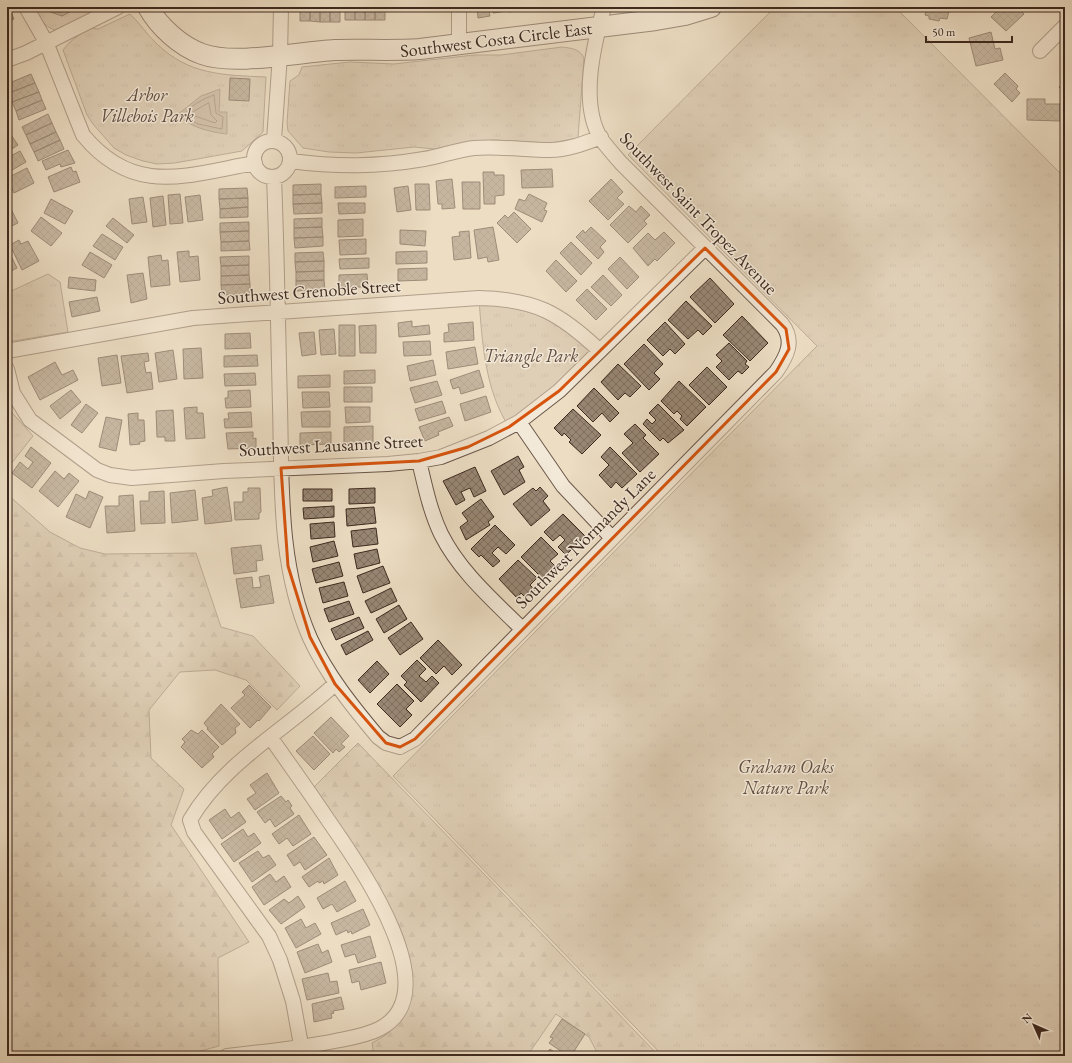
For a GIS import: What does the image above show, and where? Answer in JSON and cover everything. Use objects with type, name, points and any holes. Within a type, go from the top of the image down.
[{"type":"street","points":[[26,7],[46,42],[83,135],[93,146],[114,164],[138,174],[160,178],[255,163]]},
{"type":"street","points":[[7,60],[26,53],[118,7]]},
{"type":"street","name":"Southwest Costa Circle East","points":[[148,7],[166,31],[178,40],[203,54],[235,59],[336,50],[393,51],[459,44],[674,17],[711,7]]},
{"type":"street","points":[[274,140],[280,55],[281,7]]},
{"type":"street","points":[[459,7],[459,44]]},
{"type":"street","name":"Southwest Saint Tropez Avenue","points":[[604,7],[594,43],[589,91],[600,137],[620,163],[782,324],[788,336],[789,348]]},
{"type":"street","points":[[1040,51],[1065,26]]},
{"type":"street","points":[[290,160],[324,165],[373,166],[426,159],[472,148],[500,147],[551,150],[564,149],[600,137]]},
{"type":"street","points":[[274,140],[284,145],[288,149],[290,160],[288,168],[284,172],[274,177],[263,174],[255,163],[254,156],[260,145],[274,140]]},
{"type":"street","points":[[274,177],[281,468],[288,566],[297,603],[310,637],[324,667],[335,684],[310,707],[232,768],[200,802],[190,820],[194,832],[269,936],[280,960],[293,1001],[302,1052]]},
{"type":"street","name":"Southwest Lausanne Street","points":[[7,368],[12,393],[30,420],[97,470],[110,475],[132,478],[419,461],[441,457],[468,447],[519,422],[559,391],[705,248]]},
{"type":"street","name":"Southwest Grenoble Street","points":[[7,351],[193,318],[480,298],[524,302],[542,308],[581,333],[600,351]]},
{"type":"street","name":"Southwest Normandy Lane","points":[[335,684],[378,737],[386,743],[400,747],[415,739],[776,372],[785,359],[789,348]]},
{"type":"street","points":[[519,422],[563,486],[612,538]]},
{"type":"street","points":[[419,461],[428,500],[442,535],[452,554],[474,580],[522,629]]},
{"type":"street","points":[[227,1056],[302,1052],[361,1036],[380,1029],[391,1021],[402,1002],[406,984],[404,971],[390,922],[371,886],[271,738]]},
{"type":"highlighted area","points":[[705,248],[786,329],[789,349],[776,372],[415,739],[400,747],[386,743],[335,684],[310,637],[288,566],[281,468],[419,461],[468,447],[509,427],[559,391]]},
{"type":"green space","points":[[35,7],[104,7],[55,30],[45,24],[40,18]]},
{"type":"green space","name":"Graham Oaks Nature Park","points":[[775,7],[895,7],[1065,178],[1065,1056],[663,1056],[393,776],[817,346],[628,155]]},
{"type":"green space","name":"Arbor Villebois Park","points":[[130,14],[157,44],[181,62],[194,68],[221,74],[266,77],[263,132],[242,151],[175,163],[157,164],[143,161],[126,155],[114,148],[87,115],[63,50],[70,42],[88,28],[98,29]]},
{"type":"green space","points":[[562,47],[578,51],[584,58],[578,138],[551,143],[494,140],[459,144],[435,149],[414,147],[356,153],[329,152],[303,148],[288,131],[287,123],[290,81],[299,75],[302,67],[350,62],[394,64],[474,55],[501,55]]},
{"type":"green space","points":[[48,274],[60,282],[68,332],[7,342],[7,293]]},
{"type":"green space","name":"Triangle Park","points":[[479,298],[524,302],[600,351],[509,427],[501,413],[495,397],[486,365],[483,348]]},
{"type":"green space","points":[[7,407],[33,436],[7,469]]},
{"type":"green space","points":[[7,494],[50,532],[80,548],[105,554],[196,553],[221,627],[253,636],[300,686],[277,710],[246,680],[215,670],[180,672],[149,710],[151,758],[184,789],[171,825],[249,942],[218,958],[219,1046],[182,1056],[7,1056],[7,677],[12,671],[7,654]]},
{"type":"green space","points":[[358,743],[659,1056],[599,1056],[589,1037],[556,1014],[527,1056],[374,1056],[372,1043],[386,1035],[403,1016],[404,952],[311,790]]},
{"type":"water","points":[[220,89],[219,112],[227,112],[227,134],[200,128],[188,123],[177,115],[201,96]]},
{"type":"building","points":[[46,7],[79,7],[62,16],[48,11]]},
{"type":"building","points":[[300,7],[310,7],[310,21],[300,21]]},
{"type":"building","points":[[310,7],[320,7],[320,22],[310,21]]},
{"type":"building","points":[[320,7],[330,7],[330,22],[320,22]]},
{"type":"building","points":[[330,7],[340,7],[340,22],[330,22]]},
{"type":"building","points":[[345,7],[355,7],[355,20],[345,20]]},
{"type":"building","points":[[355,7],[365,7],[365,20],[355,20]]},
{"type":"building","points":[[365,7],[375,7],[375,20],[365,20]]},
{"type":"building","points":[[375,7],[385,7],[385,20],[375,20]]},
{"type":"building","points":[[477,7],[488,7],[490,16],[478,18]]},
{"type":"building","points":[[492,7],[506,7],[507,11],[493,13]]},
{"type":"building","points":[[508,7],[522,7],[522,10],[509,12]]},
{"type":"building","points":[[927,7],[950,7],[947,19],[940,18],[939,21],[929,19],[929,16],[925,15]]},
{"type":"building","points":[[1001,7],[1010,7],[1012,9],[1017,7],[1024,14],[1006,31],[991,17]]},
{"type":"building","points":[[1028,7],[1038,7],[1033,12]]},
{"type":"building","points":[[7,9],[10,10],[14,19],[7,23]]},
{"type":"building","points":[[991,32],[995,49],[1000,48],[1003,60],[976,66],[969,38]]},
{"type":"building","points":[[1005,73],[1018,86],[1016,89],[1020,93],[1012,102],[994,84]]},
{"type":"building","points":[[31,74],[35,83],[9,93],[7,84]]},
{"type":"building","points":[[230,78],[250,79],[249,101],[229,100]]},
{"type":"building","points":[[1065,81],[1065,94],[1059,87]]},
{"type":"building","points":[[35,83],[39,92],[12,102],[9,93]]},
{"type":"building","points":[[39,92],[42,100],[16,111],[12,102]]},
{"type":"building","points":[[1027,99],[1045,99],[1045,104],[1060,104],[1060,121],[1027,120]]},
{"type":"building","points":[[42,100],[46,109],[19,120],[16,111]]},
{"type":"building","points":[[48,114],[52,123],[26,135],[22,127]]},
{"type":"building","points":[[52,123],[56,132],[30,144],[26,135]]},
{"type":"building","points":[[9,132],[18,145],[7,152],[7,134]]},
{"type":"building","points":[[56,132],[60,140],[34,152],[30,144]]},
{"type":"building","points":[[60,140],[64,149],[38,161],[34,152]]},
{"type":"building","points":[[68,150],[75,163],[61,167],[60,164],[46,170],[42,161]]},
{"type":"building","points":[[20,151],[26,162],[7,173],[7,158]]},
{"type":"building","points":[[71,167],[73,172],[76,171],[80,182],[54,192],[48,177]]},
{"type":"building","points":[[27,168],[34,183],[14,193],[7,178]]},
{"type":"building","points":[[552,169],[553,187],[522,188],[521,170]]},
{"type":"building","points":[[483,172],[494,172],[494,175],[504,175],[504,195],[495,196],[495,204],[484,204]]},
{"type":"building","points":[[452,179],[455,208],[442,209],[442,204],[438,204],[436,181]]},
{"type":"building","points":[[611,179],[623,192],[617,198],[624,204],[608,220],[589,201]]},
{"type":"building","points":[[462,182],[480,182],[480,209],[463,209]]},
{"type":"building","points":[[321,184],[321,194],[293,195],[293,185]]},
{"type":"building","points":[[415,184],[429,184],[430,210],[416,210]]},
{"type":"building","points":[[366,186],[366,197],[335,198],[335,187]]},
{"type":"building","points":[[408,186],[411,210],[397,212],[394,188]]},
{"type":"building","points":[[247,188],[248,198],[219,199],[219,189]]},
{"type":"building","points":[[180,194],[183,223],[170,224],[168,195]]},
{"type":"building","points":[[321,194],[322,203],[293,204],[293,195]]},
{"type":"building","points":[[529,194],[547,203],[544,210],[547,211],[542,222],[515,209],[519,199],[525,201]]},
{"type":"building","points":[[200,195],[203,220],[188,222],[185,197]]},
{"type":"building","points":[[163,196],[166,225],[153,227],[150,198]]},
{"type":"building","points":[[143,197],[147,222],[132,224],[129,199]]},
{"type":"building","points":[[248,198],[248,207],[220,209],[219,199]]},
{"type":"building","points":[[51,199],[73,211],[65,224],[44,213]]},
{"type":"building","points":[[7,201],[18,223],[7,228]]},
{"type":"building","points":[[322,203],[322,213],[294,214],[293,204]]},
{"type":"building","points":[[338,203],[365,203],[365,213],[339,214]]},
{"type":"building","points":[[629,206],[636,212],[641,206],[650,215],[644,221],[647,224],[628,243],[610,225]]},
{"type":"building","points":[[248,207],[248,217],[220,218],[220,209]]},
{"type":"building","points":[[514,212],[531,229],[517,243],[497,223],[505,215],[508,218]]},
{"type":"building","points":[[41,217],[62,233],[51,246],[31,231]]},
{"type":"building","points":[[113,218],[134,235],[127,243],[106,226]]},
{"type":"building","points":[[322,218],[322,227],[294,228],[294,219]]},
{"type":"building","points":[[363,219],[363,236],[338,237],[338,220]]},
{"type":"building","points":[[249,222],[249,231],[220,232],[220,223]]},
{"type":"building","points":[[322,227],[323,237],[294,238],[294,228]]},
{"type":"building","points":[[493,227],[499,260],[488,262],[487,257],[478,259],[474,230]]},
{"type":"building","points":[[591,227],[606,241],[600,247],[604,252],[598,259],[576,237],[583,230],[585,233]]},
{"type":"building","points":[[400,230],[426,231],[425,246],[400,244]]},
{"type":"building","points":[[249,231],[249,241],[221,242],[220,232]]},
{"type":"building","points":[[469,231],[471,258],[454,260],[452,237],[460,236],[459,232]]},
{"type":"building","points":[[664,232],[675,243],[657,261],[655,259],[648,266],[633,248],[648,233],[655,240]]},
{"type":"building","points":[[102,234],[123,247],[115,260],[93,246]]},
{"type":"building","points":[[323,237],[323,246],[295,248],[294,238]]},
{"type":"building","points":[[366,239],[366,254],[340,255],[339,240]]},
{"type":"building","points":[[19,240],[21,244],[28,241],[39,261],[22,270],[10,245]]},
{"type":"building","points":[[249,241],[250,250],[221,251],[221,242]]},
{"type":"building","points":[[571,242],[592,263],[581,275],[560,253]]},
{"type":"building","points":[[7,248],[17,268],[7,273]]},
{"type":"building","points":[[189,251],[189,257],[198,256],[200,280],[180,282],[177,252]]},
{"type":"building","points":[[427,251],[427,263],[396,264],[396,252]]},
{"type":"building","points":[[90,252],[112,265],[104,278],[82,265]]},
{"type":"building","points":[[323,252],[324,261],[295,262],[295,253]]},
{"type":"building","points":[[161,255],[162,261],[168,260],[170,285],[151,287],[148,257]]},
{"type":"building","points":[[249,256],[249,265],[221,266],[220,257]]},
{"type":"building","points":[[620,257],[639,277],[627,289],[608,269]]},
{"type":"building","points":[[369,258],[369,268],[340,269],[339,259]]},
{"type":"building","points":[[556,260],[577,281],[566,292],[546,271]]},
{"type":"building","points":[[324,261],[324,271],[296,272],[295,262]]},
{"type":"building","points":[[249,265],[249,275],[221,276],[221,266]]},
{"type":"building","points":[[427,268],[427,280],[398,281],[398,269]]},
{"type":"building","points":[[324,271],[324,280],[296,281],[296,272]]},
{"type":"building","points":[[143,273],[147,299],[131,303],[127,275]]},
{"type":"building","points":[[367,274],[368,287],[339,287],[339,275]]},
{"type":"building","points":[[249,275],[250,284],[221,285],[221,276]]},
{"type":"building","points":[[603,275],[622,295],[611,306],[591,287]]},
{"type":"building","points":[[69,277],[96,280],[95,291],[68,288]]},
{"type":"building","points":[[710,278],[734,304],[715,323],[690,297]]},
{"type":"building","points":[[324,280],[325,290],[296,291],[296,281]]},
{"type":"building","points":[[250,284],[250,294],[222,295],[221,285]]},
{"type":"building","points":[[587,289],[607,309],[596,320],[576,300]]},
{"type":"building","points":[[97,297],[100,311],[72,317],[69,302]]},
{"type":"building","points":[[686,301],[712,326],[703,335],[698,330],[688,339],[668,320]]},
{"type":"building","points":[[742,316],[768,343],[750,361],[723,335]]},
{"type":"building","points":[[412,321],[412,327],[429,325],[430,334],[399,337],[398,323]]},
{"type":"building","points":[[473,322],[474,340],[444,342],[444,333],[449,332],[448,324]]},
{"type":"building","points":[[665,322],[685,344],[675,354],[670,349],[663,356],[647,340]]},
{"type":"building","points":[[339,325],[355,325],[355,356],[339,356]]},
{"type":"building","points":[[376,325],[376,353],[360,353],[359,326]]},
{"type":"building","points":[[334,329],[336,354],[321,355],[319,330]]},
{"type":"building","points":[[314,332],[316,354],[302,356],[299,333]]},
{"type":"building","points":[[250,333],[251,348],[225,349],[225,334]]},
{"type":"building","points":[[430,341],[431,355],[404,356],[403,342]]},
{"type":"building","points":[[729,343],[747,361],[745,364],[749,367],[742,374],[738,371],[729,380],[716,367],[722,361],[716,355]]},
{"type":"building","points":[[644,344],[663,364],[654,373],[660,379],[649,390],[624,364]]},
{"type":"building","points":[[475,347],[478,364],[448,369],[446,352]]},
{"type":"building","points":[[201,348],[203,378],[184,379],[183,349]]},
{"type":"building","points":[[173,350],[177,379],[159,382],[155,353]]},
{"type":"building","points":[[148,353],[149,361],[144,362],[146,373],[151,372],[153,389],[127,393],[121,356]]},
{"type":"building","points":[[117,355],[121,383],[102,386],[98,358]]},
{"type":"building","points":[[257,355],[258,366],[224,367],[224,356]]},
{"type":"building","points":[[433,360],[436,375],[410,381],[407,366]]},
{"type":"building","points":[[55,362],[62,375],[73,370],[78,380],[40,400],[28,377]]},
{"type":"building","points":[[618,364],[641,386],[630,397],[625,393],[618,400],[601,382]]},
{"type":"building","points":[[707,367],[727,387],[709,405],[689,385]]},
{"type":"building","points":[[375,370],[375,383],[344,384],[344,371]]},
{"type":"building","points":[[479,370],[484,387],[461,394],[459,387],[453,389],[450,380]]},
{"type":"building","points":[[255,373],[256,385],[225,386],[224,374]]},
{"type":"building","points":[[330,375],[330,387],[298,388],[298,376]]},
{"type":"building","points":[[437,381],[442,395],[415,403],[410,388]]},
{"type":"building","points":[[679,381],[706,407],[687,426],[680,419],[682,416],[677,411],[674,414],[661,401]]},
{"type":"building","points":[[344,387],[372,387],[372,402],[344,402]]},
{"type":"building","points":[[594,388],[619,413],[610,422],[602,413],[593,422],[577,406]]},
{"type":"building","points":[[71,390],[81,402],[60,419],[50,406]]},
{"type":"building","points":[[250,390],[251,407],[226,408],[225,398],[228,398],[228,391]]},
{"type":"building","points":[[302,392],[329,392],[330,407],[303,408]]},
{"type":"building","points":[[486,396],[491,412],[465,421],[460,404]]},
{"type":"building","points":[[442,401],[446,413],[419,421],[415,409]]},
{"type":"building","points":[[86,404],[98,413],[82,433],[71,425]]},
{"type":"building","points":[[658,404],[684,430],[668,443],[663,438],[660,441],[643,424],[647,419],[652,424],[656,420],[649,413]]},
{"type":"building","points":[[197,407],[197,413],[203,413],[205,438],[186,439],[184,408]]},
{"type":"building","points":[[345,407],[370,407],[370,422],[346,423]]},
{"type":"building","points":[[573,409],[601,435],[582,454],[569,442],[571,440],[564,433],[562,436],[554,428]]},
{"type":"building","points":[[173,410],[175,441],[165,441],[165,437],[157,437],[156,411]]},
{"type":"building","points":[[330,411],[330,427],[302,427],[301,412]]},
{"type":"building","points":[[251,412],[252,427],[225,428],[224,419],[229,419],[228,413]]},
{"type":"building","points":[[138,413],[138,420],[144,420],[145,441],[139,442],[140,444],[130,445],[128,414]]},
{"type":"building","points":[[106,417],[122,420],[116,451],[99,447]]},
{"type":"building","points":[[449,417],[453,426],[438,432],[439,435],[425,441],[419,427]]},
{"type":"building","points":[[635,424],[646,435],[643,438],[659,454],[640,472],[622,453],[633,443],[624,434]]},
{"type":"building","points":[[373,426],[373,443],[344,444],[344,427]]},
{"type":"building","points":[[253,432],[253,439],[256,438],[256,448],[228,449],[226,433]]},
{"type":"building","points":[[331,432],[331,444],[300,445],[300,433]]},
{"type":"building","points":[[31,447],[51,463],[32,488],[12,473],[20,462],[28,469],[33,462],[25,456]]},
{"type":"building","points":[[610,447],[637,474],[622,488],[616,482],[611,488],[599,475],[609,465],[601,457]]},
{"type":"building","points":[[518,456],[524,467],[519,470],[525,482],[504,495],[491,471]]},
{"type":"building","points":[[475,467],[486,491],[474,497],[470,488],[461,492],[465,500],[456,505],[443,481]]},
{"type":"building","points":[[55,471],[64,479],[69,473],[79,481],[58,507],[39,491]]},
{"type":"building","points":[[227,487],[232,521],[205,524],[202,498],[213,496],[212,490]]},
{"type":"building","points":[[540,487],[548,496],[543,501],[550,510],[531,526],[513,504],[533,488],[536,491]]},
{"type":"building","points":[[248,488],[260,488],[261,512],[259,513],[259,519],[235,520],[234,502],[243,502],[243,492],[248,492]]},
{"type":"building","points":[[375,488],[375,503],[349,504],[349,489]]},
{"type":"building","points":[[303,489],[332,489],[332,501],[303,501]]},
{"type":"building","points":[[195,490],[198,520],[172,523],[170,493]]},
{"type":"building","points":[[89,491],[103,497],[90,528],[66,517],[76,494],[86,499]]},
{"type":"building","points":[[164,491],[165,523],[141,524],[140,501],[149,501],[149,492]]},
{"type":"building","points":[[133,495],[135,531],[107,533],[105,506],[119,506],[119,496]]},
{"type":"building","points":[[481,499],[494,517],[488,522],[490,525],[466,540],[460,527],[468,521],[462,513]]},
{"type":"building","points":[[334,506],[334,517],[304,519],[303,508]]},
{"type":"building","points":[[374,507],[376,523],[347,526],[346,509]]},
{"type":"building","points":[[563,514],[585,536],[566,555],[558,547],[565,540],[560,535],[553,541],[544,532]]},
{"type":"building","points":[[334,522],[335,537],[311,539],[310,524]]},
{"type":"building","points":[[495,525],[515,545],[506,554],[498,547],[492,553],[500,561],[493,567],[481,555],[479,557],[471,549]]},
{"type":"building","points":[[376,528],[378,544],[353,547],[351,531]]},
{"type":"building","points":[[541,537],[558,554],[550,561],[556,567],[544,580],[521,557]]},
{"type":"building","points":[[334,541],[338,556],[313,562],[310,547]]},
{"type":"building","points":[[261,545],[263,560],[256,561],[257,571],[234,574],[231,548]]},
{"type":"building","points":[[377,549],[380,563],[357,569],[354,554]]},
{"type":"building","points":[[518,560],[537,578],[530,585],[535,590],[526,598],[521,593],[517,598],[499,579]]},
{"type":"building","points":[[339,562],[343,576],[316,583],[312,569]]},
{"type":"building","points":[[383,566],[390,583],[363,593],[357,576]]},
{"type":"building","points":[[269,575],[274,603],[241,608],[236,579],[252,577],[253,588],[261,587],[259,577]]},
{"type":"building","points":[[344,582],[348,596],[323,603],[319,588]]},
{"type":"building","points":[[391,588],[397,601],[371,613],[365,601]]},
{"type":"building","points":[[349,601],[354,614],[329,622],[324,609]]},
{"type":"building","points":[[399,605],[407,619],[384,633],[376,619]]},
{"type":"building","points":[[359,617],[364,628],[336,640],[331,629]]},
{"type":"building","points":[[411,622],[423,639],[400,655],[388,638]]},
{"type":"building","points":[[368,631],[373,640],[346,655],[341,645]]},
{"type":"building","points":[[438,640],[462,665],[452,675],[444,666],[436,674],[420,658]]},
{"type":"building","points":[[417,660],[426,669],[419,676],[426,682],[432,676],[439,683],[421,702],[404,685],[407,682],[401,676]]},
{"type":"building","points":[[377,661],[389,674],[370,693],[358,680]]},
{"type":"building","points":[[397,684],[414,701],[406,709],[412,715],[400,727],[377,704]]},
{"type":"building","points":[[249,685],[271,707],[259,721],[258,720],[250,728],[231,708],[245,695],[242,692]]},
{"type":"building","points":[[221,704],[240,724],[235,728],[236,733],[222,745],[207,729],[208,728],[204,723]]},
{"type":"building","points":[[331,717],[349,736],[341,744],[345,747],[339,752],[336,749],[333,753],[314,733]]},
{"type":"building","points":[[191,730],[198,734],[202,730],[219,747],[212,754],[214,757],[202,768],[181,747],[185,742],[182,739]]},
{"type":"building","points":[[313,736],[330,754],[314,770],[296,751]]},
{"type":"building","points":[[267,773],[279,793],[255,810],[247,799],[256,793],[250,785]]},
{"type":"building","points":[[281,796],[286,802],[288,800],[292,806],[290,808],[294,814],[275,827],[270,819],[265,823],[257,812]]},
{"type":"building","points":[[225,809],[231,818],[239,812],[246,822],[222,839],[209,820]]},
{"type":"building","points":[[299,815],[311,834],[293,846],[287,838],[279,844],[272,834]]},
{"type":"building","points":[[243,829],[248,837],[254,833],[261,843],[234,862],[221,844]]},
{"type":"building","points":[[314,837],[327,855],[305,870],[300,862],[294,866],[287,855]]},
{"type":"building","points":[[258,851],[263,858],[269,855],[276,865],[252,882],[239,863]]},
{"type":"building","points":[[329,858],[338,875],[324,884],[323,881],[319,883],[318,881],[309,887],[302,877]]},
{"type":"building","points":[[270,874],[276,882],[284,876],[291,887],[264,905],[252,887]]},
{"type":"building","points":[[345,881],[356,901],[337,912],[332,904],[323,909],[317,898]]},
{"type":"building","points":[[298,896],[305,907],[281,924],[269,910],[284,899],[289,903]]},
{"type":"building","points":[[363,909],[370,925],[352,934],[351,931],[348,933],[347,930],[336,935],[331,923]]},
{"type":"building","points":[[301,919],[306,928],[315,923],[321,934],[296,948],[285,928]]},
{"type":"building","points":[[370,936],[376,957],[358,963],[355,954],[345,957],[341,945]]},
{"type":"building","points":[[318,944],[322,953],[328,950],[332,962],[305,973],[297,952]]},
{"type":"building","points":[[381,962],[386,983],[361,990],[359,981],[352,983],[349,970]]},
{"type":"building","points":[[328,973],[330,982],[337,981],[339,993],[307,1000],[302,979]]},
{"type":"building","points":[[341,997],[344,1009],[333,1011],[334,1013],[331,1014],[332,1018],[314,1022],[312,1004]]},
{"type":"building","points":[[562,1019],[585,1034],[571,1056],[568,1056],[549,1043],[553,1038],[550,1037]]},
{"type":"building","points":[[550,1049],[560,1056],[545,1056]]},
{"type":"building","points":[[372,1051],[373,1056],[361,1056],[361,1053]]}]
